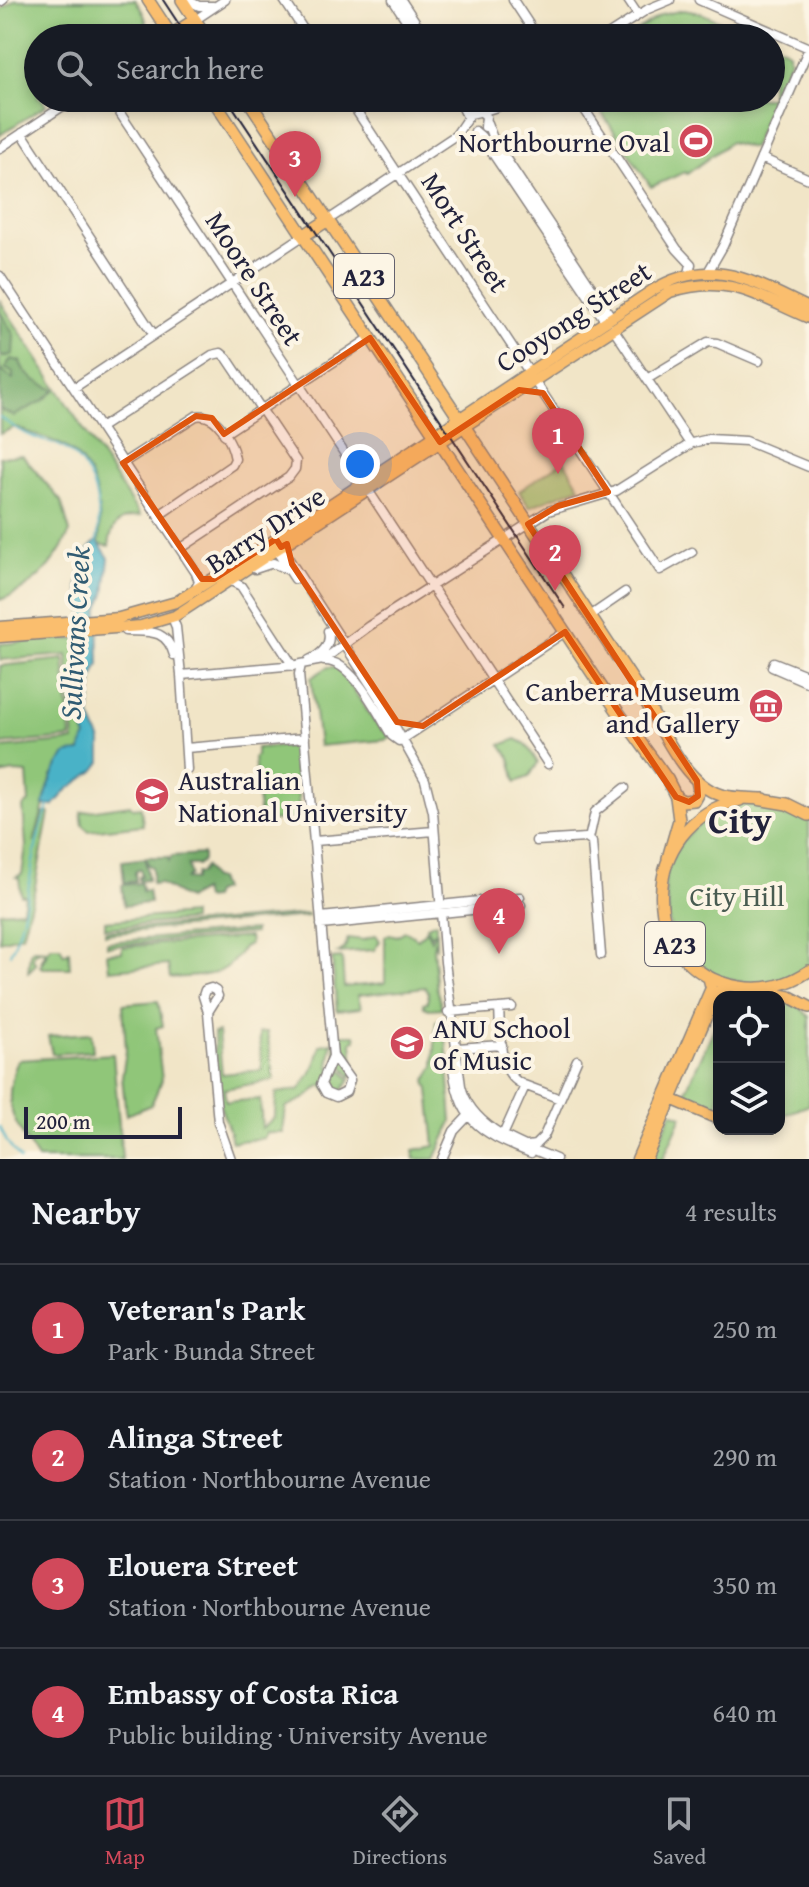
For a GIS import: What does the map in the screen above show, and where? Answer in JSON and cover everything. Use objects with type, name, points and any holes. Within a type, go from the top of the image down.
[{"type":"highway","points":[[148,0],[162,24]]},
{"type":"highway","points":[[185,0],[198,24]]},
{"type":"highway","points":[[189,24],[195,20]]},
{"type":"highway","name":"A23","points":[[221,112],[676,797],[679,820],[661,890],[666,925],[683,955],[708,976],[730,985],[790,997],[809,1007]]},
{"type":"highway","name":"A23","points":[[256,112],[697,781],[724,796],[787,804],[809,815]]},
{"type":"highway","points":[[303,236],[328,220]]},
{"type":"highway","points":[[676,797],[683,801],[694,800],[699,791],[697,781]]},
{"type":"highway","name":"A23","points":[[668,858],[683,832],[704,814],[735,801],[764,799]]},
{"type":"highway","name":"A23","points":[[750,988],[777,986],[809,971]]},
{"type":"main road","name":"Cooyong Street","points":[[461,422],[559,358],[660,286],[689,274],[708,272],[739,276],[808,310]]},
{"type":"main road","points":[[689,274],[700,285]]},
{"type":"main road","points":[[678,290],[688,280],[689,274]]},
{"type":"main road","name":"Cooyong Street","points":[[610,323],[678,290],[700,285],[735,286],[808,310]]},
{"type":"main road","name":"Cooyong Street","points":[[461,422],[519,390],[532,376]]},
{"type":"main road","name":"Barry Drive","points":[[0,627],[141,626],[168,614],[461,422]]},
{"type":"main road","name":"Barry Drive","points":[[276,544],[303,533],[366,487]]},
{"type":"main road","name":"Barry Drive","points":[[168,614],[189,594],[214,585]]},
{"type":"main road","points":[[101,626],[151,606],[168,614]]},
{"type":"main road","name":"Barry Drive","points":[[0,637],[82,626]]},
{"type":"main road","points":[[646,1159],[711,988],[708,976]]},
{"type":"main road","points":[[637,1159],[717,992],[730,985]]},
{"type":"main road","points":[[669,1094],[713,1117]]},
{"type":"street","points":[[185,0],[199,6],[216,6]]},
{"type":"street","points":[[195,20],[225,0]]},
{"type":"street","points":[[284,0],[300,24]]},
{"type":"street","points":[[393,0],[411,24]]},
{"type":"street","points":[[401,0],[414,24]]},
{"type":"street","points":[[513,0],[529,24]]},
{"type":"street","points":[[628,0],[638,15]]},
{"type":"street","points":[[624,24],[670,0]]},
{"type":"street","points":[[699,0],[754,24]]},
{"type":"street","points":[[785,38],[809,48],[785,103]]},
{"type":"street","points":[[0,148],[54,112]]},
{"type":"street","name":"Moore Street","points":[[119,112],[548,764]]},
{"type":"street","name":"Mort Street","points":[[357,112],[660,570],[692,552]]},
{"type":"street","points":[[464,112],[469,127],[481,136],[504,164],[690,444]]},
{"type":"street","points":[[456,135],[473,112],[480,112],[504,164]]},
{"type":"street","points":[[328,220],[456,135],[482,130],[494,112]]},
{"type":"street","points":[[586,112],[677,249],[691,264],[689,274]]},
{"type":"street","points":[[708,272],[723,246],[781,112]]},
{"type":"street","points":[[22,133],[154,335]]},
{"type":"street","points":[[761,158],[809,179]]},
{"type":"street","points":[[74,388],[303,236]]},
{"type":"street","points":[[723,246],[720,264],[725,273]]},
{"type":"street","points":[[0,276],[196,573],[214,585],[233,582],[267,563],[279,565],[293,575]]},
{"type":"street","points":[[224,434],[370,338]]},
{"type":"street","points":[[647,379],[708,342],[759,361]]},
{"type":"street","points":[[100,428],[212,355],[221,353],[296,461],[289,477],[180,549]]},
{"type":"street","points":[[519,390],[543,393]]},
{"type":"street","points":[[123,463],[202,414],[212,418],[224,434],[235,454],[232,465],[158,516]]},
{"type":"street","points":[[301,685],[304,672],[316,662],[528,523],[555,507],[616,491],[690,444],[709,439],[746,441],[809,467]]},
{"type":"street","points":[[292,564],[292,548],[303,533]]},
{"type":"street","points":[[276,544],[292,564],[396,733],[403,739]]},
{"type":"street","points":[[276,544],[328,631],[388,714],[425,780],[431,797],[442,909],[444,978],[462,1093],[470,1114],[537,1155]]},
{"type":"street","points":[[189,594],[199,582],[196,573]]},
{"type":"street","points":[[233,582],[241,586],[299,672],[333,1056],[321,1084],[326,1093],[336,1097],[346,1092],[350,1080],[333,1056]]},
{"type":"street","points":[[590,616],[625,592]]},
{"type":"street","points":[[168,614],[177,656],[187,770]]},
{"type":"street","points":[[101,626],[159,634],[169,641],[184,667],[203,673]]},
{"type":"street","points":[[297,665],[319,655],[327,645],[328,631]]},
{"type":"street","points":[[178,671],[203,673],[331,660],[351,672],[392,736],[399,741],[565,632]]},
{"type":"street","points":[[809,676],[773,664],[809,683]]},
{"type":"street","points":[[388,714],[410,727],[423,726]]},
{"type":"street","points":[[186,748],[305,738]]},
{"type":"street","points":[[601,955],[592,843],[589,839],[595,812],[625,788]]},
{"type":"street","points":[[315,841],[434,831]]},
{"type":"street","points":[[536,841],[589,839]]},
{"type":"street","points":[[321,921],[521,901]]},
{"type":"street","points":[[450,1012],[512,1007]]},
{"type":"street","points":[[499,1008],[507,1068],[525,1086],[560,1099]]},
{"type":"street","points":[[208,1012],[218,1122],[231,1159]]},
{"type":"street","points":[[450,1012],[456,1091],[470,1114],[488,1134],[537,1155]]},
{"type":"street","points":[[457,1048],[502,1045]]},
{"type":"street","points":[[537,1155],[577,1060]]},
{"type":"street","points":[[503,1135],[525,1086]]},
{"type":"street","points":[[442,1159],[454,1131],[470,1114]]},
{"type":"street","points":[[503,1135],[515,1147]]},
{"type":"street","points":[[537,1155],[535,1145],[544,1136]]},
{"type":"highlighted area","points":[[370,338],[440,442],[519,390],[543,393],[608,492],[558,506],[528,524],[697,781],[698,796],[689,802],[676,797],[565,632],[423,726],[397,722],[292,564],[287,544],[281,547],[276,539],[214,579],[202,579],[123,463],[196,416],[212,418],[224,434]]},
{"type":"green space","points":[[15,0],[135,0],[146,24],[24,24],[24,112],[35,112],[0,135],[0,10]]},
{"type":"green space","points":[[683,10],[701,13],[726,24],[647,24],[661,15]]},
{"type":"green space","points":[[785,49],[790,60],[785,72]]},
{"type":"green space","points":[[601,112],[768,112],[752,148],[730,142],[687,174],[685,172],[651,187]]},
{"type":"green space","points":[[0,301],[140,516],[121,520],[114,528],[109,546],[99,544],[95,488],[90,475],[74,453],[62,445],[15,427],[0,434]]},
{"type":"green space","points":[[0,312],[14,335],[13,354],[3,357],[0,354]]},
{"type":"green space","points":[[11,359],[20,361],[29,375],[55,390],[44,400],[14,416],[0,410],[0,370],[13,379],[13,373],[5,368]]},
{"type":"green space","points":[[22,455],[61,501],[70,532],[42,574],[23,589],[0,600],[0,457]]},
{"type":"green space","points":[[564,461],[580,487],[529,507],[519,491]]},
{"type":"green space","points":[[81,639],[79,662],[86,682],[82,727],[86,737],[84,747],[52,775],[34,842],[43,813],[49,813],[34,892],[22,935],[0,941],[0,912],[23,910],[25,895],[21,895],[19,878],[16,877],[22,874],[26,846],[23,807],[29,802],[27,773],[0,775],[0,748],[74,741],[67,655],[0,660],[0,644]]},
{"type":"green space","points":[[64,659],[71,738],[0,744],[0,666]]},
{"type":"green space","points":[[328,667],[338,667],[374,721],[390,737],[319,746],[311,678]]},
{"type":"green space","points":[[516,739],[526,744],[538,763],[529,777],[516,782],[510,758],[501,745]]},
{"type":"green space","points":[[293,745],[300,818],[260,822],[254,757],[256,748]]},
{"type":"green space","name":"City Hill","points":[[748,803],[774,805],[809,821],[809,968],[790,978],[770,983],[735,981],[702,967],[678,942],[669,921],[665,883],[674,853],[706,820],[719,812]]},
{"type":"green space","points":[[130,805],[132,808],[141,807],[143,825],[88,831],[83,825],[81,812]]},
{"type":"green space","points":[[203,854],[203,861],[188,865],[190,875],[186,879],[194,880],[196,873],[199,874],[205,867],[212,879],[218,879],[222,890],[214,893],[212,898],[204,899],[202,891],[187,899],[159,883],[152,884],[152,867],[148,865],[146,857],[168,857],[169,861],[172,856]]},
{"type":"green space","points":[[145,858],[148,880],[139,881],[142,876],[140,869],[135,872],[136,881],[124,883],[122,861]]},
{"type":"green space","points":[[141,883],[142,891],[148,890],[150,903],[124,906],[122,885]]},
{"type":"green space","points":[[192,914],[192,920],[105,928],[105,921]]},
{"type":"green space","points":[[309,916],[105,934],[105,931]]},
{"type":"green space","points":[[436,922],[436,949],[435,940],[433,947],[437,991],[442,1008],[424,1007],[423,1003],[428,1002],[425,987],[358,995],[361,1008],[337,1011],[332,959],[342,958],[344,987],[385,983],[385,936],[397,936],[405,931],[418,939],[426,930],[431,940],[435,931],[430,935],[427,926]]},
{"type":"green space","points":[[254,930],[254,933],[107,946],[107,942]]},
{"type":"green space","points":[[376,935],[380,941],[374,950],[338,953],[345,948],[348,938],[364,940]]},
{"type":"green space","points":[[249,937],[250,944],[243,947],[229,965],[212,974],[170,978],[168,965],[109,970],[107,953],[122,952],[122,947]]},
{"type":"green space","points":[[51,946],[60,946],[64,954],[69,951],[70,968],[42,968],[40,966],[48,952],[41,962],[43,950],[34,953],[36,964],[28,972],[33,949],[49,950]]},
{"type":"green space","points":[[158,1001],[163,1026],[156,1028],[162,1080],[151,1105],[126,1115],[122,1077],[126,1051],[123,1004]]},
{"type":"green space","points":[[785,1001],[800,1007],[809,1017],[809,1105],[785,1115]]},
{"type":"green space","points":[[443,1019],[452,1122],[435,1159],[415,1159],[414,1150],[435,1146],[426,1081],[434,1066],[436,1021]]},
{"type":"green space","points":[[713,1031],[713,1104],[685,1092]]},
{"type":"green space","points":[[218,1032],[222,1074],[262,1070],[259,1033],[267,1032],[274,1080],[224,1089],[226,1102],[260,1099],[262,1128],[275,1117],[276,1093],[299,1090],[307,1080],[320,1045],[332,1043],[329,1068],[339,1066],[350,1080],[338,1097],[321,1085],[306,1098],[286,1107],[283,1133],[266,1133],[264,1138],[232,1142],[216,1083],[214,1033]]},
{"type":"green space","points":[[91,1033],[93,1051],[52,1054],[48,1036]]},
{"type":"green space","points":[[333,1033],[355,1035],[356,1040],[352,1041],[354,1070],[351,1077],[337,1057]]},
{"type":"green space","points":[[113,1054],[122,1159],[38,1159],[12,1112],[10,1089],[18,1060]]},
{"type":"green space","points":[[672,1112],[682,1116],[663,1159],[651,1159]]},
{"type":"water","points":[[97,540],[109,558],[105,594],[98,610],[99,664],[93,678],[90,717],[101,741],[101,762],[53,806],[43,805],[59,764],[68,753],[80,752],[86,737],[82,727],[86,682],[79,662],[83,610],[78,586],[82,556]]},
{"type":"waterway","name":"Sullivans Creek","points":[[0,417],[27,434],[62,447],[83,466],[97,503],[97,543]]},
{"type":"waterway","name":"Sullivans Creek","points":[[10,954],[23,918],[37,842],[49,806]]},
{"type":"waterway","name":"Sullivans Creek","points":[[0,1127],[20,1159]]},
{"type":"tram line","points":[[163,0],[179,24]]},
{"type":"tram line","points":[[236,112],[565,608]]},
{"type":"place","name":"Northbourne Oval","points":[[696,141]]},
{"type":"place","name":"Elouera Street","points":[[295,197]]},
{"type":"place","name":"Veteran's Park","points":[[558,474]]},
{"type":"place","name":"Alinga Street","points":[[555,591]]},
{"type":"place","name":"Canberra Museum and Gallery","points":[[766,706]]},
{"type":"place","name":"Australian National University","points":[[152,795]]},
{"type":"place","name":"Embassy of Costa Rica","points":[[499,954]]},
{"type":"place","name":"ANU School of Music","points":[[407,1043]]},
{"type":"district","name":"City","points":[[740,819]]}]
